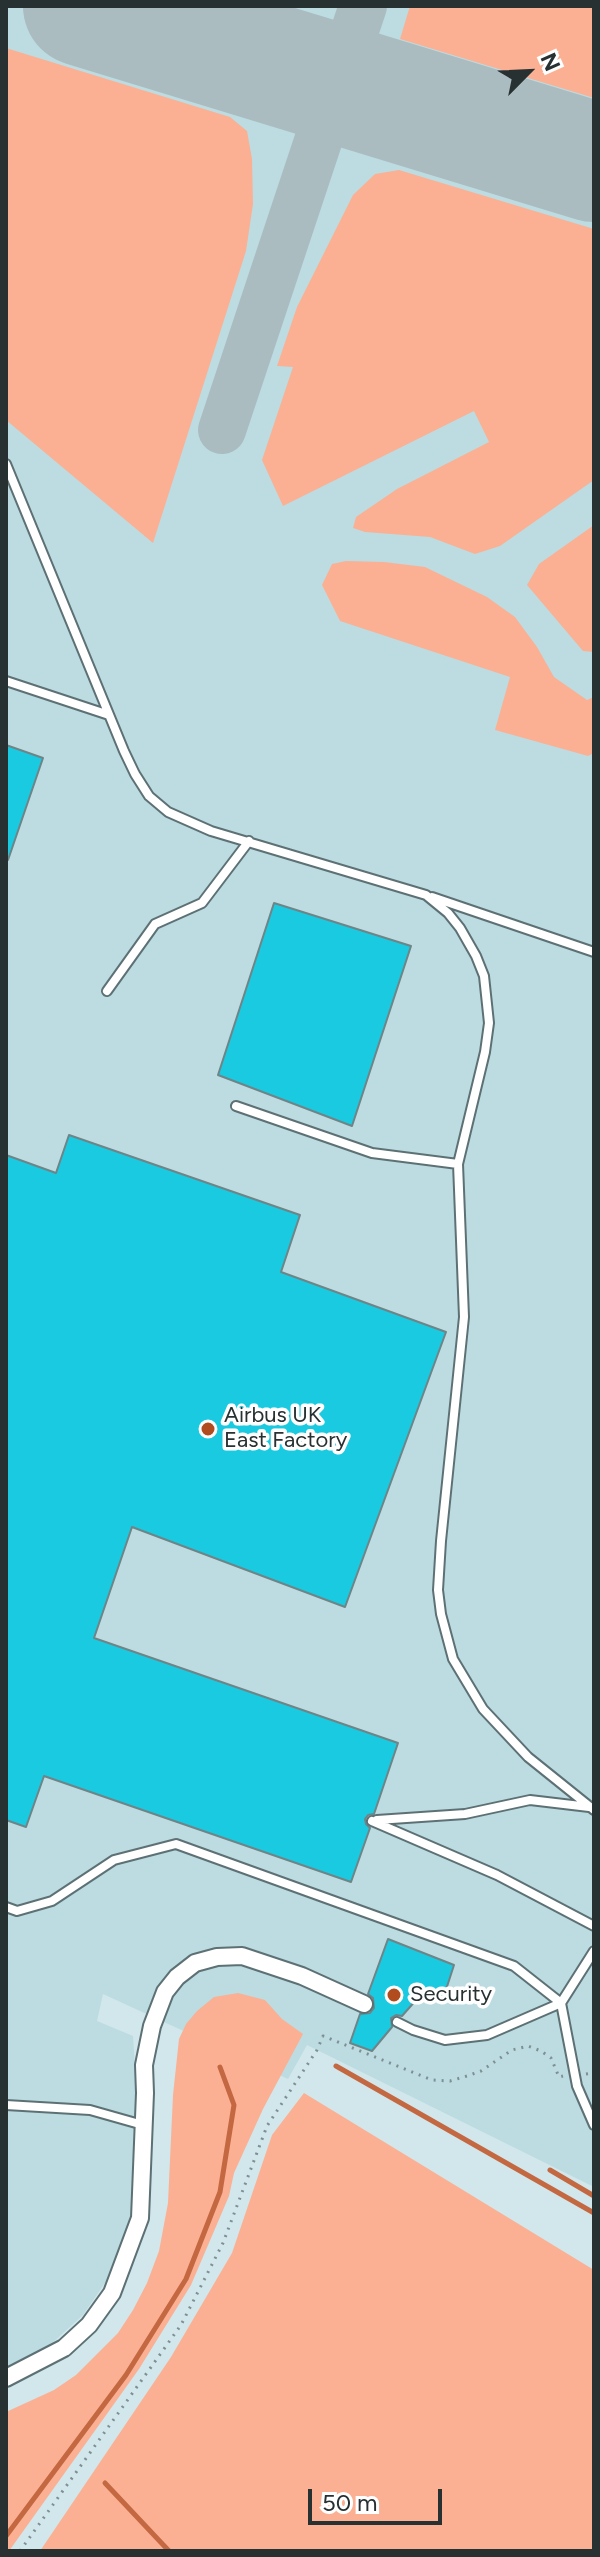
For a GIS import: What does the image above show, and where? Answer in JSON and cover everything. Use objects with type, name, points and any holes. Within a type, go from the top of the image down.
[{"type":"street","points":[[6,2378],[64,2348],[89,2325],[112,2293],[140,2218],[144,2065],[152,2026],[165,1992],[177,1977],[195,1963],[217,1957],[242,1956],[302,1976],[364,2004]]},
{"type":"lane","points":[[6,464],[135,774],[149,796],[168,812],[189,823],[426,895],[594,952]]},
{"type":"lane","points":[[6,681],[109,715]]},
{"type":"lane","points":[[107,991],[155,924],[202,903],[249,841]]},
{"type":"lane","points":[[426,895],[448,913],[476,956],[484,976],[489,1023],[458,1164],[464,1317],[441,1541],[438,1590],[442,1622],[453,1659],[483,1709],[528,1757],[592,1809]]},
{"type":"lane","points":[[236,1106],[372,1153],[458,1164]]},
{"type":"lane","points":[[592,1809],[530,1800],[465,1814],[372,1821],[497,1875],[594,1926]]},
{"type":"lane","points":[[6,1907],[17,1911],[52,1901],[114,1860],[176,1844],[514,1966],[561,2003],[574,2075],[584,2107],[594,2125]]},
{"type":"lane","points":[[397,2022],[445,2040],[487,2035],[561,2003],[594,1951]]},
{"type":"lane","points":[[6,2105],[90,2110],[144,2125]]},
{"type":"path","points":[[20,2551],[181,2325],[223,2243],[267,2126],[323,2036],[432,2080],[450,2081],[467,2076],[481,2071],[512,2050],[528,2046],[551,2058],[559,2077],[594,2075]]},
{"type":"shaded area","points":[[6,6],[594,6],[594,2187],[307,2045],[288,2079],[103,1994],[97,2021],[133,2036],[139,2128],[135,2194],[125,2239],[111,2274],[83,2315],[51,2344],[6,2367]]},
{"type":"shaded area","points":[[410,6],[594,6],[594,98],[400,39]]},
{"type":"shaded area","points":[[6,48],[230,117],[247,131],[252,159],[253,204],[246,251],[153,543],[6,420]]},
{"type":"shaded area","points":[[399,170],[594,229],[594,480],[500,546],[475,554],[430,537],[365,532],[353,528],[356,517],[397,489],[489,442],[474,411],[283,506],[262,460],[293,367],[277,366],[297,307],[353,195],[375,174]]},
{"type":"shaded area","points":[[594,525],[594,652],[583,651],[527,585],[539,564]]},
{"type":"shaded area","points":[[346,561],[425,567],[487,597],[515,617],[554,677],[587,700],[594,697],[594,753],[588,756],[495,730],[510,677],[340,621],[322,585],[332,564]]},
{"type":"shaded area","points":[[238,1993],[265,2000],[282,2019],[303,2034],[263,2109],[234,2173],[229,2196],[191,2285],[139,2369],[9,2551],[6,2551],[6,2412],[54,2390],[76,2375],[118,2333],[133,2310],[159,2251],[168,2203],[179,2039],[186,2024],[214,1997]]},
{"type":"shaded area","points":[[304,2093],[594,2270],[594,2551],[40,2551],[171,2357],[232,2253],[272,2135]]},
{"type":"building","points":[[6,745],[43,758],[8,860],[6,860]]},
{"type":"building","points":[[274,903],[411,946],[352,1126],[218,1075]]},
{"type":"building","name":"Airbus UK East Factory","points":[[69,1135],[300,1215],[281,1272],[446,1332],[345,1607],[132,1527],[94,1638],[398,1743],[374,1814],[365,1819],[370,1828],[351,1882],[44,1776],[26,1827],[6,1820],[6,1155],[56,1173]]},
{"type":"building","name":"Security","points":[[388,1939],[454,1965],[443,1999],[424,1991],[402,2016],[391,2018],[392,2027],[372,2051],[350,2043],[360,2014],[370,2013],[374,2008],[373,1998],[368,1994]]},
{"type":"waterway","points":[[336,2066],[594,2213]]},
{"type":"waterway","points":[[6,2536],[126,2375],[186,2279],[220,2192],[234,2105],[220,2067]]},
{"type":"waterway","points":[[550,2170],[594,2196]]},
{"type":"waterway","points":[[105,2483],[169,2551]]},
{"type":"taxiway","points":[[222,430],[363,6]]},
{"type":"runway","points":[[83,6],[594,162]]},
{"type":"place","name":"Airbus UK East Factory","points":[[208,1429]]},
{"type":"place","name":"Security","points":[[394,1995]]}]
